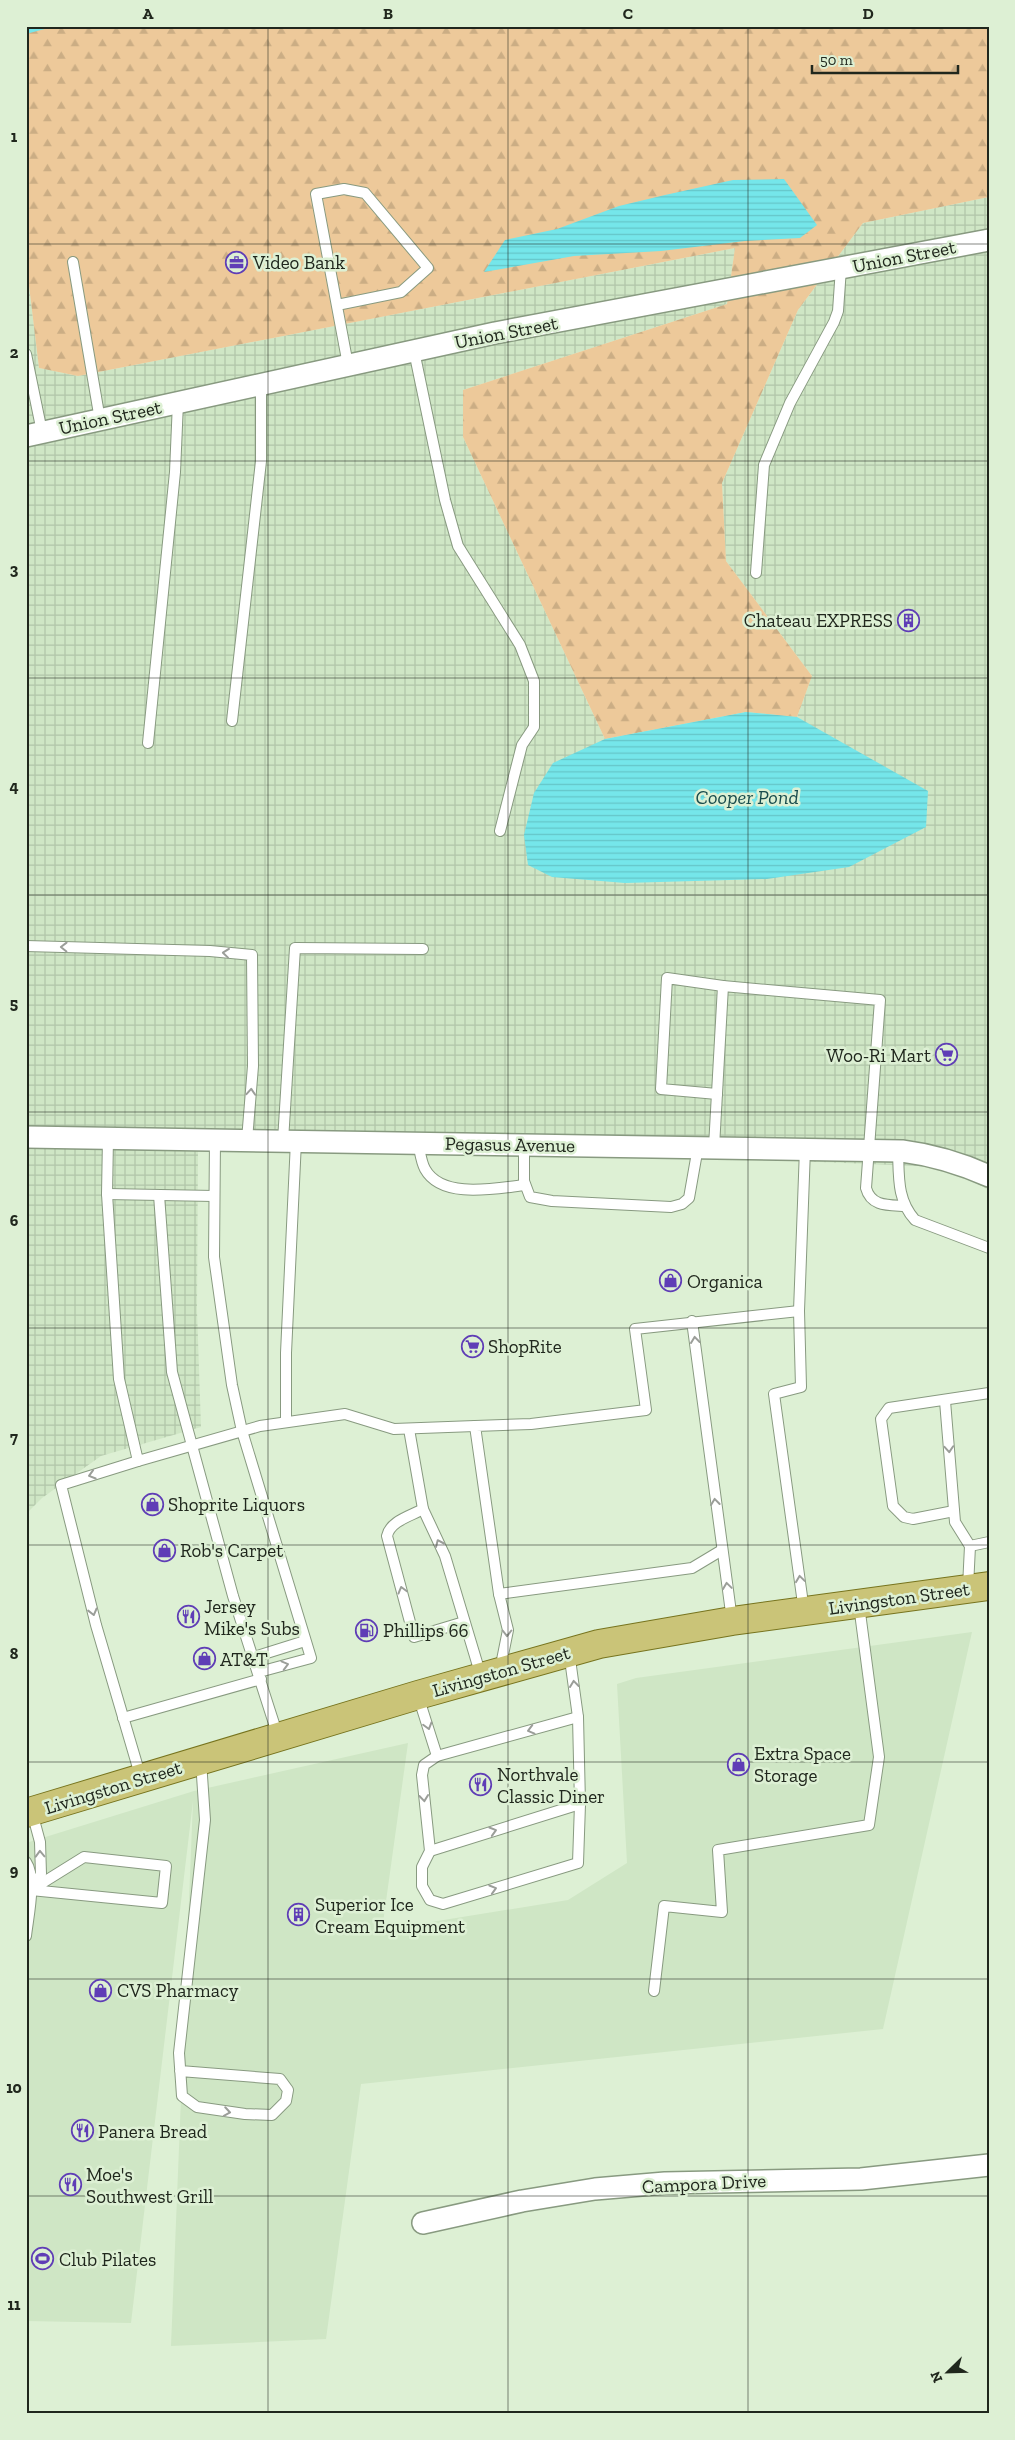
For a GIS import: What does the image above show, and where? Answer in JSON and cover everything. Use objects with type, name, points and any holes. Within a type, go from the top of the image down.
[{"type":"main road","name":"Livingston Street","points":[[32,1812],[569,1651],[632,1637],[978,1587]]},
{"type":"street","name":"Union Street","points":[[34,434],[505,331],[989,240]]},
{"type":"street","name":"Pegasus Avenue","points":[[26,1137],[806,1148],[898,1151],[934,1155],[989,1176]]},
{"type":"street","name":"Campora Drive","points":[[423,2223],[522,2201],[595,2189],[665,2184],[861,2179],[989,2164]]},
{"type":"lane","points":[[338,305],[401,292],[428,268],[365,193],[344,189],[316,194],[348,365]]},
{"type":"lane","points":[[73,262],[100,420]]},
{"type":"lane","points":[[756,573],[764,465],[790,403],[834,322],[838,311],[841,268]]},
{"type":"lane","points":[[414,351],[445,500],[458,546],[520,645],[534,681],[534,727],[522,745],[500,831]]},
{"type":"lane","points":[[26,354],[34,434]]},
{"type":"lane","points":[[232,722],[260,461],[261,384]]},
{"type":"lane","points":[[148,743],[175,472],[178,402]]},
{"type":"lane","points":[[26,946],[210,951],[252,955],[253,1066],[247,1140]]},
{"type":"lane","points":[[286,1422],[289,1141],[295,948],[423,949]]},
{"type":"lane","points":[[717,1094],[661,1089],[667,978],[723,986],[880,1000],[866,1188],[867,1195],[881,1205],[905,1206]]},
{"type":"lane","points":[[524,1144],[525,1185],[530,1197],[552,1201],[671,1207],[682,1204],[689,1198],[706,1147],[717,1094],[723,986]]},
{"type":"lane","points":[[108,1138],[107,1194],[119,1379],[138,1461]]},
{"type":"lane","points":[[123,1718],[310,1658],[242,1431],[232,1385],[214,1258],[215,1140]]},
{"type":"lane","points":[[418,1143],[425,1169],[443,1184],[458,1189],[477,1190],[525,1185]]},
{"type":"lane","points":[[804,1612],[774,1394],[801,1387],[799,1312],[806,1148]]},
{"type":"lane","points":[[898,1151],[900,1196],[916,1220],[989,1248]]},
{"type":"lane","points":[[107,1194],[214,1196]]},
{"type":"lane","points":[[158,1195],[172,1372],[233,1596],[260,1675],[278,1737]]},
{"type":"lane","points":[[141,1778],[96,1625],[61,1485],[260,1426],[345,1414],[394,1429],[409,1429],[531,1424],[646,1410],[635,1329],[692,1321],[799,1312]]},
{"type":"lane","points":[[692,1321],[732,1622]]},
{"type":"lane","points":[[954,1511],[913,1520],[904,1517],[893,1506],[881,1419],[889,1408],[989,1393]]},
{"type":"lane","points":[[945,1401],[955,1522],[970,1546],[978,1587]]},
{"type":"lane","points":[[475,1426],[500,1594],[508,1630],[490,1674]]},
{"type":"lane","points":[[409,1429],[423,1509],[445,1556],[464,1622],[490,1674]]},
{"type":"lane","points":[[423,1509],[396,1524],[388,1530],[387,1536],[414,1637],[464,1622]]},
{"type":"lane","points":[[970,1546],[989,1542]]},
{"type":"lane","points":[[500,1594],[692,1568],[722,1550]]},
{"type":"lane","points":[[654,1991],[664,1906],[722,1912],[718,1850],[869,1825],[879,1757],[859,1604]]},
{"type":"lane","points":[[254,1657],[306,1641]]},
{"type":"lane","points":[[569,1651],[578,1717],[580,1804],[578,1862],[443,1904],[430,1900],[422,1886],[422,1866],[430,1851],[422,1775],[424,1766],[437,1756],[578,1717]]},
{"type":"lane","points":[[418,1695],[437,1756]]},
{"type":"lane","points":[[180,2071],[280,2079],[288,2090],[286,2101],[272,2115],[244,2114],[197,2107],[182,2096],[180,2071],[180,2043],[205,1820],[201,1760]]},
{"type":"lane","points":[[430,1851],[580,1804]]},
{"type":"lane","points":[[31,1890],[41,1874],[40,1842],[32,1812]]},
{"type":"lane","points":[[84,1856],[166,1866],[162,1903],[31,1890],[84,1856]]},
{"type":"lane","points":[[26,1862],[29,1866],[31,1890],[26,1936]]},
{"type":"shaded area","points":[[989,197],[989,1190],[945,1167],[614,1154],[198,1144],[197,1311],[201,1427],[101,1456],[42,1498],[26,1514],[26,261],[39,368],[78,376],[735,248],[727,304],[463,390],[463,437],[605,739],[746,712],[797,717],[812,676],[726,561],[722,483],[798,310],[863,223]]},
{"type":"shaded area","points":[[972,1632],[883,2029],[361,2084],[326,2339],[171,2346],[193,1801],[131,2323],[26,2321],[26,1843],[194,1791],[408,1743],[382,1930],[568,1900],[627,1863],[617,1684],[636,1678]]},
{"type":"green space","points":[[26,26],[989,26],[989,197],[863,223],[798,310],[722,483],[726,561],[812,676],[797,717],[746,712],[605,739],[463,437],[463,390],[727,304],[735,248],[78,376],[39,368],[26,261]]},
{"type":"water","points":[[784,179],[817,225],[800,238],[745,241],[661,251],[574,256],[484,272],[505,240],[557,229],[619,206],[733,180]]},
{"type":"water","name":"Cooper Pond","points":[[746,712],[797,717],[928,791],[926,827],[849,867],[767,879],[625,883],[552,877],[528,865],[524,835],[534,793],[553,763],[605,739]]},
{"type":"waterway","points":[[26,31],[45,26]]},
{"type":"place","name":"Video Bank","points":[[237,262]]},
{"type":"place","name":"Chateau EXPRESS","points":[[909,620]]},
{"type":"place","name":"Woo-Ri Mart","points":[[947,1055]]},
{"type":"place","name":"Organica","points":[[671,1281]]},
{"type":"place","name":"ShopRite","points":[[472,1346]]},
{"type":"place","name":"Shoprite Liquors","points":[[152,1504]]},
{"type":"place","name":"Rob's Carpet","points":[[164,1550]]},
{"type":"place","name":"Jersey Mike's Subs","points":[[188,1617]]},
{"type":"place","name":"Phillips 66","points":[[367,1630]]},
{"type":"place","name":"AT&T","points":[[204,1659]]},
{"type":"place","name":"Extra Space Storage","points":[[738,1764]]},
{"type":"place","name":"Northvale Classic Diner","points":[[481,1785]]},
{"type":"place","name":"Superior Ice Cream Equipment","points":[[299,1915]]},
{"type":"place","name":"CVS Pharmacy","points":[[101,1990]]},
{"type":"place","name":"Panera Bread","points":[[82,2131]]},
{"type":"place","name":"Moe's Southwest Grill","points":[[70,2185]]},
{"type":"place","name":"Club Pilates","points":[[43,2259]]}]
